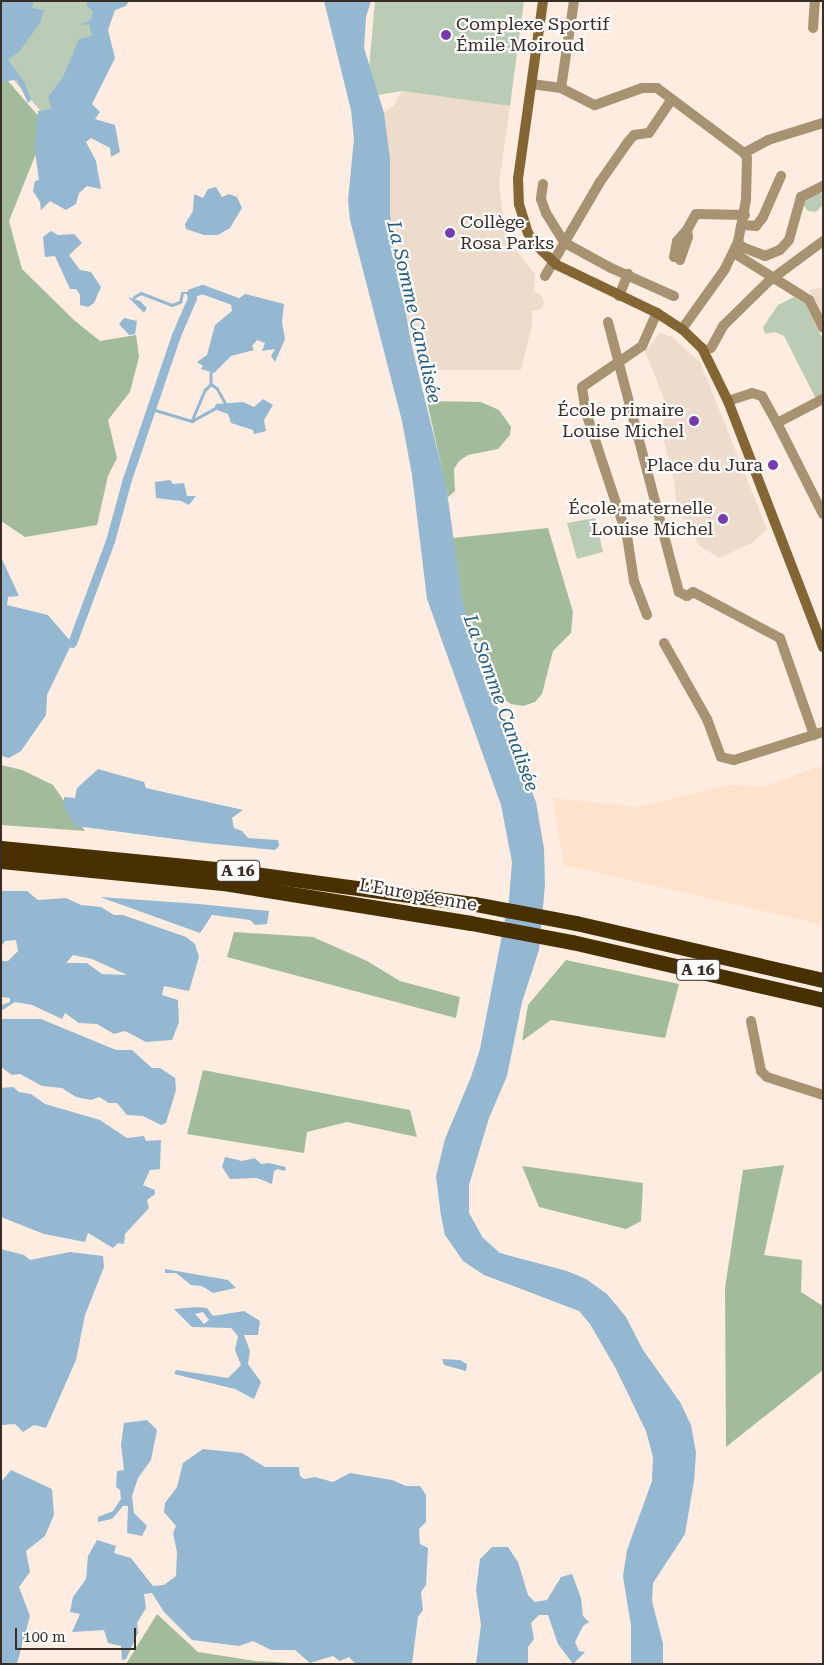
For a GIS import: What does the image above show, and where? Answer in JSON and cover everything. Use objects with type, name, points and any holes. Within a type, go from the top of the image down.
[{"type":"highway","name":"L'Européenne","points":[[1,848],[226,870],[474,904],[576,923],[823,980]]},
{"type":"highway","name":"L'Européenne","points":[[1,861],[230,884],[471,923],[572,942],[823,1000]]},
{"type":"street","points":[[543,1],[518,178],[519,204],[534,243],[553,261],[619,296],[684,327],[710,348],[726,398]]},
{"type":"street","points":[[561,88],[574,1]]},
{"type":"street","points":[[813,28],[815,1]]},
{"type":"street","points":[[532,84],[561,88],[595,105],[650,86],[744,153],[747,158],[744,220],[738,242],[734,253],[684,327]]},
{"type":"street","points":[[545,276],[600,182],[628,142],[634,135],[649,133],[672,100]]},
{"type":"street","points":[[744,153],[768,140],[823,123]]},
{"type":"street","points":[[677,258],[677,241],[687,230],[696,214],[744,220],[756,226],[763,217],[781,176]]},
{"type":"street","points":[[543,184],[541,200],[546,214],[565,243],[578,252],[674,296]]},
{"type":"street","points":[[738,242],[742,247],[766,256],[780,250],[789,240],[802,197],[806,192],[823,186]]},
{"type":"street","points":[[710,348],[724,325],[774,277],[823,242]]},
{"type":"street","points":[[734,253],[808,300],[823,328]]},
{"type":"street","points":[[619,296],[628,274]]},
{"type":"street","points":[[647,615],[634,581],[627,536],[582,395],[582,387],[642,346],[657,313]]},
{"type":"street","points":[[608,322],[620,361],[679,592],[687,596],[693,592],[780,638],[819,733],[734,760],[721,757],[707,718],[664,643]]},
{"type":"street","points":[[700,340],[726,398],[820,633],[823,648]]},
{"type":"street","points":[[726,398],[752,393],[762,396],[823,514]]},
{"type":"street","points":[[777,423],[823,399]]},
{"type":"street","points":[[751,1021],[761,1071],[767,1077],[823,1095]]},
{"type":"shaded area","name":"Collège Rosa Parks","points":[[402,91],[510,106],[499,185],[504,224],[507,238],[535,275],[534,291],[542,296],[544,303],[541,309],[532,311],[532,325],[521,370],[419,370],[411,343],[390,215],[390,158],[384,113],[394,105]]},
{"type":"shaded area","points":[[823,287],[823,318],[809,290]]},
{"type":"shaded area","name":"École primaire Louise Michel","points":[[660,333],[672,337],[700,362],[767,529],[752,543],[719,558],[700,546],[677,509],[674,481],[660,426],[666,416],[666,404],[645,351]]},
{"type":"shaded area","points":[[823,765],[823,925],[564,865],[553,798],[637,807],[729,785],[765,786]]},
{"type":"green space","points":[[1,1],[108,1],[62,136],[1,65]]},
{"type":"green space","name":"Complexe Sportif Émile Moiroud","points":[[375,1],[524,1],[510,106],[402,91],[378,95],[369,69]]},
{"type":"green space","points":[[1,73],[47,126],[9,221],[22,269],[74,320],[100,341],[136,335],[139,357],[130,392],[108,420],[117,458],[108,476],[97,525],[25,537],[1,521]]},
{"type":"green space","points":[[818,190],[823,195],[823,205],[816,212],[808,211],[803,205],[803,199]]},
{"type":"green space","points":[[794,297],[805,304],[823,339],[823,395],[816,399],[784,336],[775,332],[765,334],[763,327],[778,305]]},
{"type":"green space","points":[[427,401],[481,402],[499,410],[511,427],[510,435],[498,449],[468,455],[459,461],[454,469],[455,491],[448,497]]},
{"type":"green space","points":[[595,518],[603,552],[577,559],[567,523]]},
{"type":"green space","points":[[548,528],[573,612],[571,633],[553,651],[542,694],[535,702],[523,706],[511,704],[494,692],[478,659],[462,599],[453,538]]},
{"type":"green space","points":[[1,765],[22,770],[53,785],[85,831],[1,825]]},
{"type":"green space","points":[[234,932],[313,937],[367,961],[400,981],[460,997],[456,1018],[227,957]]},
{"type":"green space","points":[[566,960],[679,984],[665,1038],[551,1020],[522,1041],[528,1005]]},
{"type":"green space","points":[[203,1070],[410,1110],[417,1137],[347,1122],[307,1132],[304,1153],[187,1134]]},
{"type":"green space","points":[[784,1165],[764,1255],[802,1260],[801,1292],[823,1306],[823,1370],[726,1447],[725,1288],[743,1170]]},
{"type":"green space","points":[[522,1166],[643,1183],[641,1221],[626,1229],[539,1207]]},
{"type":"green space","points":[[157,1614],[198,1652],[255,1661],[311,1664],[126,1664]]},
{"type":"water","points":[[1,1],[34,1],[32,8],[44,10],[40,23],[20,51],[8,60],[25,83],[31,100],[28,103],[17,79],[1,83]]},
{"type":"water","points":[[88,1],[129,1],[126,6],[115,10],[108,30],[115,58],[92,104],[100,112],[95,119],[115,125],[120,152],[111,157],[110,148],[91,138],[86,142],[96,161],[101,189],[87,186],[79,193],[76,204],[66,210],[50,201],[41,210],[40,202],[33,191],[35,181],[39,180],[35,152],[38,111],[52,109],[48,97],[63,77],[79,39],[92,36],[89,24],[79,25],[91,20],[93,11],[86,5]]},
{"type":"water","points":[[324,1],[371,1],[366,17],[364,48],[384,113],[390,158],[390,215],[398,269],[411,343],[446,485],[462,598],[478,659],[536,802],[544,849],[545,885],[539,950],[522,1002],[507,1076],[489,1118],[469,1185],[469,1213],[483,1238],[500,1253],[567,1271],[586,1279],[607,1294],[626,1317],[643,1350],[680,1402],[691,1425],[696,1453],[694,1481],[685,1534],[653,1583],[652,1601],[663,1644],[663,1664],[631,1664],[631,1626],[623,1576],[627,1550],[652,1481],[653,1457],[646,1431],[616,1369],[590,1324],[579,1311],[484,1275],[463,1261],[445,1235],[441,1216],[436,1176],[445,1139],[471,1077],[480,1049],[509,899],[512,862],[501,805],[427,599],[412,475],[402,421],[350,220],[348,200],[354,139],[351,110]]},
{"type":"water","points":[[216,187],[222,197],[229,194],[237,197],[242,208],[230,228],[218,235],[204,235],[186,229],[185,224],[193,211],[194,194],[203,198],[208,189]]},
{"type":"water","points":[[51,231],[58,235],[74,234],[82,243],[69,255],[80,270],[91,272],[101,287],[94,303],[88,307],[80,305],[80,295],[76,289],[70,289],[55,256],[45,257],[43,237]]},
{"type":"water","points":[[245,294],[284,304],[282,322],[285,339],[275,362],[271,356],[275,349],[262,351],[265,343],[257,340],[252,346],[254,350],[231,356],[214,373],[201,369],[203,366],[197,362],[207,355],[215,325],[232,311],[231,304]]},
{"type":"water","points":[[128,297],[140,301],[147,308],[144,313]]},
{"type":"water","points":[[124,318],[137,321],[135,334],[129,335],[119,324]]},
{"type":"water","points":[[263,399],[273,405],[264,420],[266,431],[254,434],[253,430],[231,423],[228,414],[214,409],[216,404],[243,402],[254,407]]},
{"type":"water","points":[[170,480],[173,484],[184,483],[187,496],[196,496],[189,505],[181,501],[156,498],[155,482]]},
{"type":"water","points":[[1,557],[19,596],[8,597],[7,605],[48,615],[72,643],[47,695],[46,715],[21,751],[9,758],[1,756]]},
{"type":"water","points":[[98,769],[144,782],[146,788],[243,810],[232,818],[234,828],[242,831],[248,838],[278,840],[279,846],[275,850],[76,826],[64,808],[64,797],[75,798],[77,788]]},
{"type":"water","points":[[1,891],[27,891],[38,900],[66,898],[81,905],[101,907],[114,915],[123,915],[186,937],[195,944],[199,957],[189,991],[164,986],[162,995],[178,1000],[179,1022],[172,1040],[146,1042],[125,1031],[114,1034],[97,1024],[79,1023],[65,1013],[62,1019],[32,1005],[15,1002],[1,1011],[1,1005],[10,1002],[10,998],[1,997],[1,961],[8,961],[18,951],[16,940],[5,941],[1,947]],"holes":[[[73,955],[92,959],[127,975],[102,974],[87,963],[66,963]]]},
{"type":"water","points":[[100,897],[269,911],[267,924],[255,925],[250,920],[212,915],[200,933]]},
{"type":"water","points":[[1,1019],[41,1019],[116,1050],[132,1050],[152,1068],[160,1068],[175,1078],[176,1090],[166,1123],[161,1125],[143,1116],[127,1115],[117,1103],[109,1103],[99,1097],[91,1100],[76,1097],[62,1088],[42,1086],[20,1074],[12,1075],[1,1067]]},
{"type":"water","points":[[13,1087],[19,1092],[31,1094],[45,1104],[100,1120],[127,1138],[144,1136],[146,1141],[161,1140],[160,1169],[150,1170],[143,1185],[155,1190],[155,1194],[147,1200],[149,1208],[125,1234],[124,1244],[118,1243],[113,1248],[88,1233],[85,1242],[44,1234],[1,1217],[1,1088]]},
{"type":"water","points":[[225,1157],[242,1161],[255,1158],[261,1164],[269,1163],[286,1167],[285,1171],[278,1169],[274,1171],[272,1184],[257,1178],[230,1179],[222,1167]]},
{"type":"water","points":[[1,1249],[24,1255],[30,1260],[70,1252],[103,1256],[104,1267],[85,1315],[76,1360],[46,1428],[34,1425],[23,1432],[15,1424],[1,1425]]},
{"type":"water","points":[[165,1269],[228,1280],[236,1288],[213,1293],[202,1286],[191,1285],[176,1273],[165,1273]]},
{"type":"water","points":[[207,1308],[213,1316],[244,1311],[260,1321],[258,1335],[244,1335],[250,1351],[248,1364],[261,1382],[254,1399],[235,1389],[174,1374],[176,1370],[228,1378],[241,1365],[235,1350],[238,1336],[231,1328],[192,1327],[174,1309]],"holes":[[[203,1312],[209,1320],[204,1324],[195,1314]]]},
{"type":"water","points":[[442,1359],[460,1360],[467,1364],[466,1371],[444,1365]]},
{"type":"water","points":[[147,1420],[157,1430],[151,1460],[138,1478],[132,1496],[134,1513],[147,1526],[142,1536],[127,1533],[128,1506],[123,1506],[112,1519],[98,1522],[98,1517],[113,1511],[121,1499],[120,1490],[116,1487],[117,1471],[124,1470],[121,1445],[124,1423]]},
{"type":"water","points":[[203,1449],[242,1453],[265,1467],[299,1467],[300,1476],[304,1479],[315,1477],[333,1482],[350,1473],[392,1480],[406,1486],[420,1486],[426,1495],[426,1522],[419,1529],[420,1544],[428,1548],[426,1585],[421,1592],[423,1610],[418,1617],[412,1664],[356,1664],[349,1657],[340,1661],[333,1656],[310,1663],[295,1650],[271,1650],[253,1641],[239,1646],[192,1640],[164,1612],[152,1593],[144,1594],[146,1608],[137,1623],[138,1633],[126,1659],[122,1660],[121,1646],[108,1643],[104,1630],[72,1632],[80,1614],[70,1612],[73,1597],[86,1579],[88,1556],[97,1540],[116,1546],[114,1553],[131,1558],[153,1586],[164,1585],[176,1576],[177,1552],[173,1533],[176,1526],[164,1512],[165,1503],[177,1487],[183,1463]]},
{"type":"water","points":[[11,1470],[52,1489],[54,1515],[45,1536],[26,1551],[30,1572],[19,1587],[30,1616],[17,1664],[1,1664],[1,1482]]},
{"type":"water","points":[[492,1547],[508,1547],[518,1562],[528,1595],[535,1602],[547,1600],[561,1577],[572,1574],[581,1598],[583,1616],[589,1622],[583,1626],[575,1642],[579,1651],[585,1652],[573,1664],[558,1644],[548,1615],[539,1615],[531,1623],[534,1639],[528,1647],[528,1664],[476,1664],[481,1625],[476,1590],[480,1559]]},
{"type":"waterway","points":[[72,643],[110,541],[127,479],[176,335],[192,298],[191,293],[202,289],[235,301]]},
{"type":"waterway","points":[[134,297],[141,293],[172,305],[180,302],[182,293],[191,293]]},
{"type":"waterway","points":[[211,373],[211,384],[217,388],[226,404]]},
{"type":"waterway","points":[[192,420],[205,390],[211,384]]},
{"type":"waterway","points":[[152,409],[192,421],[214,409]]},
{"type":"place","name":"Complexe Sportif Émile Moiroud","points":[[446,35]]},
{"type":"place","name":"Collège Rosa Parks","points":[[450,233]]},
{"type":"place","name":"École primaire Louise Michel","points":[[694,421]]},
{"type":"place","name":"Place du Jura","points":[[773,465]]},
{"type":"place","name":"École maternelle Louise Michel","points":[[723,519]]},
{"type":"water label","name":"La Somme Canalisée","points":[[414,312]]},
{"type":"water label","name":"La Somme Canalisée","points":[[501,703]]}]
